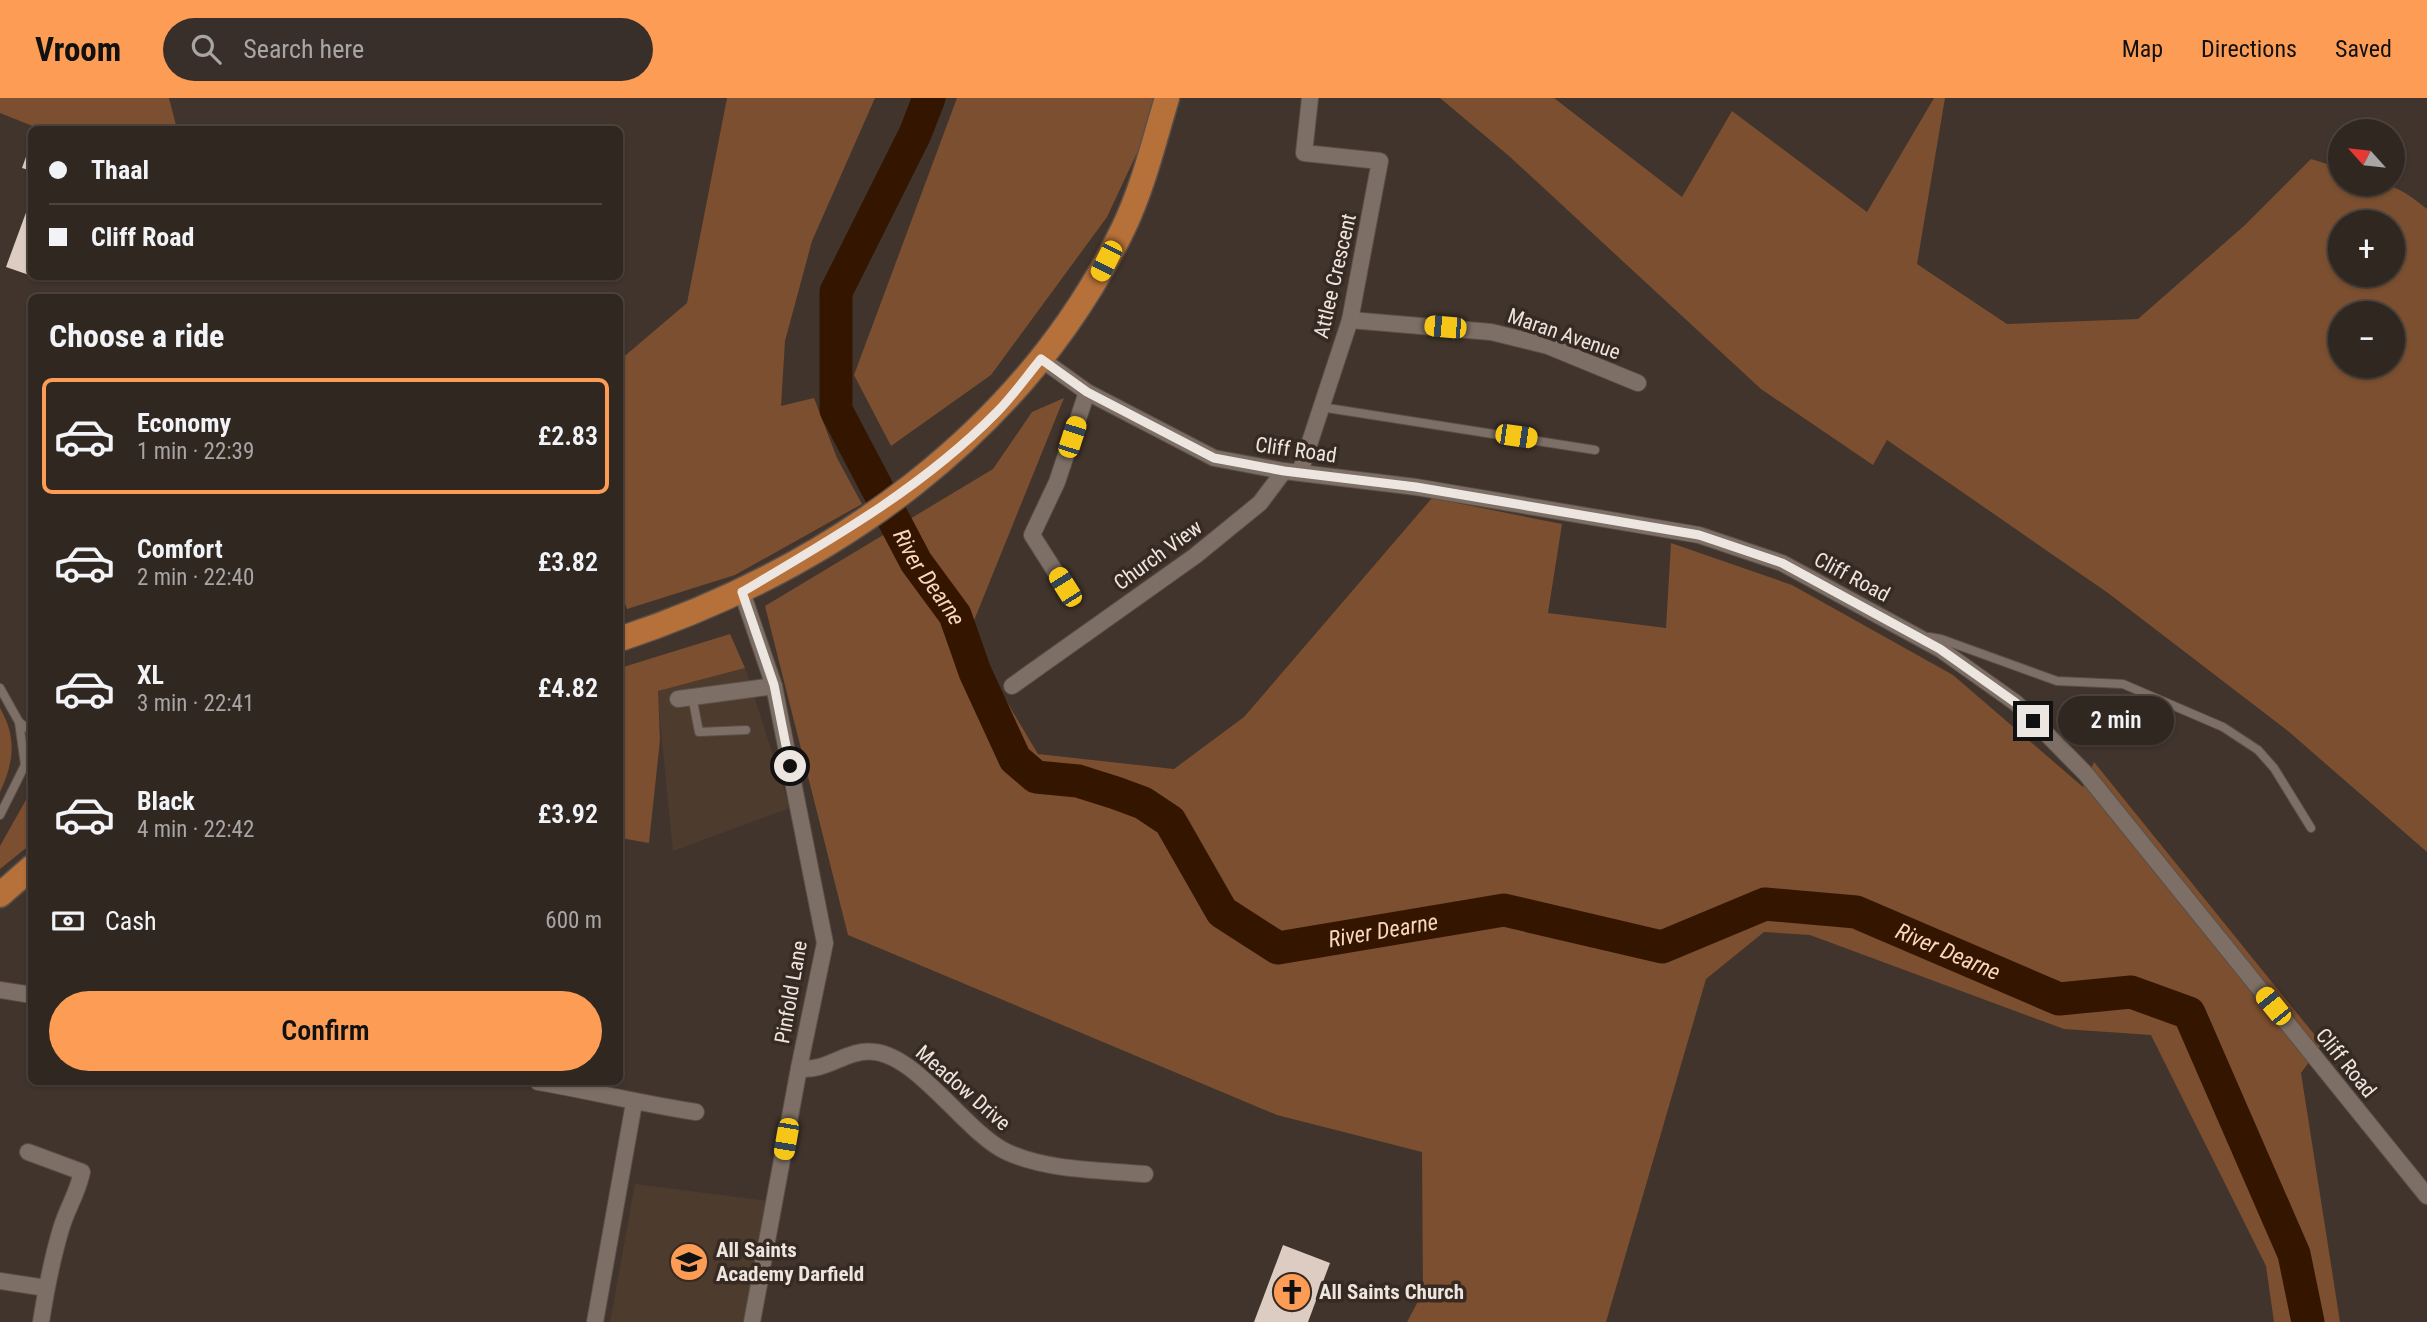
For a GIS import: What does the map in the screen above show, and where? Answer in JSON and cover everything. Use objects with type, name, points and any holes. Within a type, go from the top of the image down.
[{"type":"highway","points":[[623,638],[673,621],[742,592],[862,522],[914,485],[998,411],[1041,359],[1097,278],[1124,226],[1167,98]]},
{"type":"highway","points":[[0,895],[28,870]]},
{"type":"street","name":"Attlee Crescent","points":[[1292,472],[1321,407],[1350,320],[1380,161],[1304,153],[1310,98]]},
{"type":"street","name":"Maran Avenue","points":[[1350,320],[1491,332],[1548,346],[1637,383]]},
{"type":"street","name":"Cliff Road","points":[[1041,359],[1087,392],[1214,458],[1292,472],[1416,487],[1699,535],[1782,563],[1940,649],[2016,703],[2086,774],[2427,1196]]},
{"type":"street","points":[[1065,587],[1032,535],[1057,482],[1087,392]]},
{"type":"street","name":"Church View","points":[[1012,686],[1195,556],[1260,503],[1292,472]]},
{"type":"street","name":"Pinfold Lane","points":[[742,592],[774,685],[825,943],[752,1322]]},
{"type":"street","points":[[685,697],[774,685]]},
{"type":"street","points":[[0,990],[28,994]]},
{"type":"street","name":"Meadow Drive","points":[[799,1068],[812,1070],[849,1053],[876,1052],[900,1060],[1004,1151],[1062,1166],[1145,1174]]},
{"type":"street","points":[[595,1086],[634,1103],[696,1112]]},
{"type":"street","points":[[595,1322],[634,1103]]},
{"type":"street","points":[[28,1152],[82,1172],[77,1197],[62,1226],[46,1288],[41,1322]]},
{"type":"street","points":[[0,1281],[46,1288]]},
{"type":"lane","points":[[1321,407],[1595,450]]},
{"type":"lane","points":[[1915,635],[1941,639],[2057,681],[2123,684],[2223,727],[2258,750],[2274,768],[2311,828]]},
{"type":"lane","points":[[0,688],[19,722],[28,763],[0,815]]},
{"type":"lane","points":[[685,697],[699,732],[746,730]]},
{"type":"lane","points":[[19,722],[28,729]]},
{"type":"shaded area","points":[[0,98],[169,98],[176,126],[32,126],[0,113]]},
{"type":"shaded area","points":[[727,98],[875,98],[812,241],[785,341],[781,406],[814,398],[837,458],[862,504],[735,575],[627,609],[623,598],[623,357],[687,303]]},
{"type":"shaded area","points":[[957,98],[1155,98],[1144,138],[1107,217],[991,375],[891,446],[854,375]]},
{"type":"shaded area","points":[[1440,98],[1554,98],[1682,197],[1732,111],[1867,212],[1934,98],[1945,98],[1917,264],[2007,324],[2138,319],[2245,225],[2311,159],[2328,164],[2328,196],[2405,196],[2405,193],[2415,199],[2427,209],[2427,852],[2288,731],[2108,593],[1887,440],[1873,465],[1761,389],[1509,156]]},
{"type":"shaded area","points":[[1064,398],[973,623],[995,682],[1038,754],[1174,769],[1244,717],[1432,498],[1562,524],[1548,613],[1666,628],[1671,543],[1792,585],[1953,675],[2083,787],[2094,762],[2322,1044],[2301,1073],[2340,1322],[2274,1322],[2266,1266],[2151,1035],[2064,1029],[1810,935],[1764,932],[1706,979],[1606,1322],[1407,1322],[1423,1292],[1422,1152],[1277,1115],[848,935],[765,606],[993,469],[1032,412]]},
{"type":"shaded area","points":[[730,634],[745,668],[658,691],[660,740],[649,843],[623,839],[623,667]]},
{"type":"shaded area","points":[[745,668],[790,808],[673,851],[657,691]]},
{"type":"shaded area","points":[[0,708],[9,730],[12,750],[0,792]]},
{"type":"shaded area","points":[[28,796],[28,846],[0,869],[0,846]]},
{"type":"shaded area","name":"All Saints Academy Darfield","points":[[635,1184],[768,1201],[746,1322],[610,1322]]},
{"type":"building","points":[[27,154],[28,170],[22,168]]},
{"type":"building","points":[[28,207],[28,275],[6,267]]},
{"type":"building","name":"All Saints Church","points":[[1283,1245],[1330,1263],[1308,1322],[1254,1322]]},
{"type":"waterway","name":"River Dearne","points":[[929,98],[915,134],[836,292],[836,410],[916,562],[955,615],[975,672],[1015,759],[1036,777],[1078,781],[1116,793],[1143,803],[1170,821],[1222,912],[1278,948],[1504,910],[1662,947],[1765,904],[1856,912],[2059,999],[2131,992],[2189,1013],[2294,1254],[2308,1322]]},
{"type":"place","name":"All Saints Academy Darfield","points":[[689,1262]]},
{"type":"place","name":"All Saints Church","points":[[1292,1292]]},
{"type":"route","points":[[790,766],[774,685],[742,592],[846,532],[914,485],[998,411],[1041,359],[1087,392],[1214,458],[1284,471],[1416,487],[1699,535],[1782,563],[1940,649],[2016,703],[2033,721]]}]
